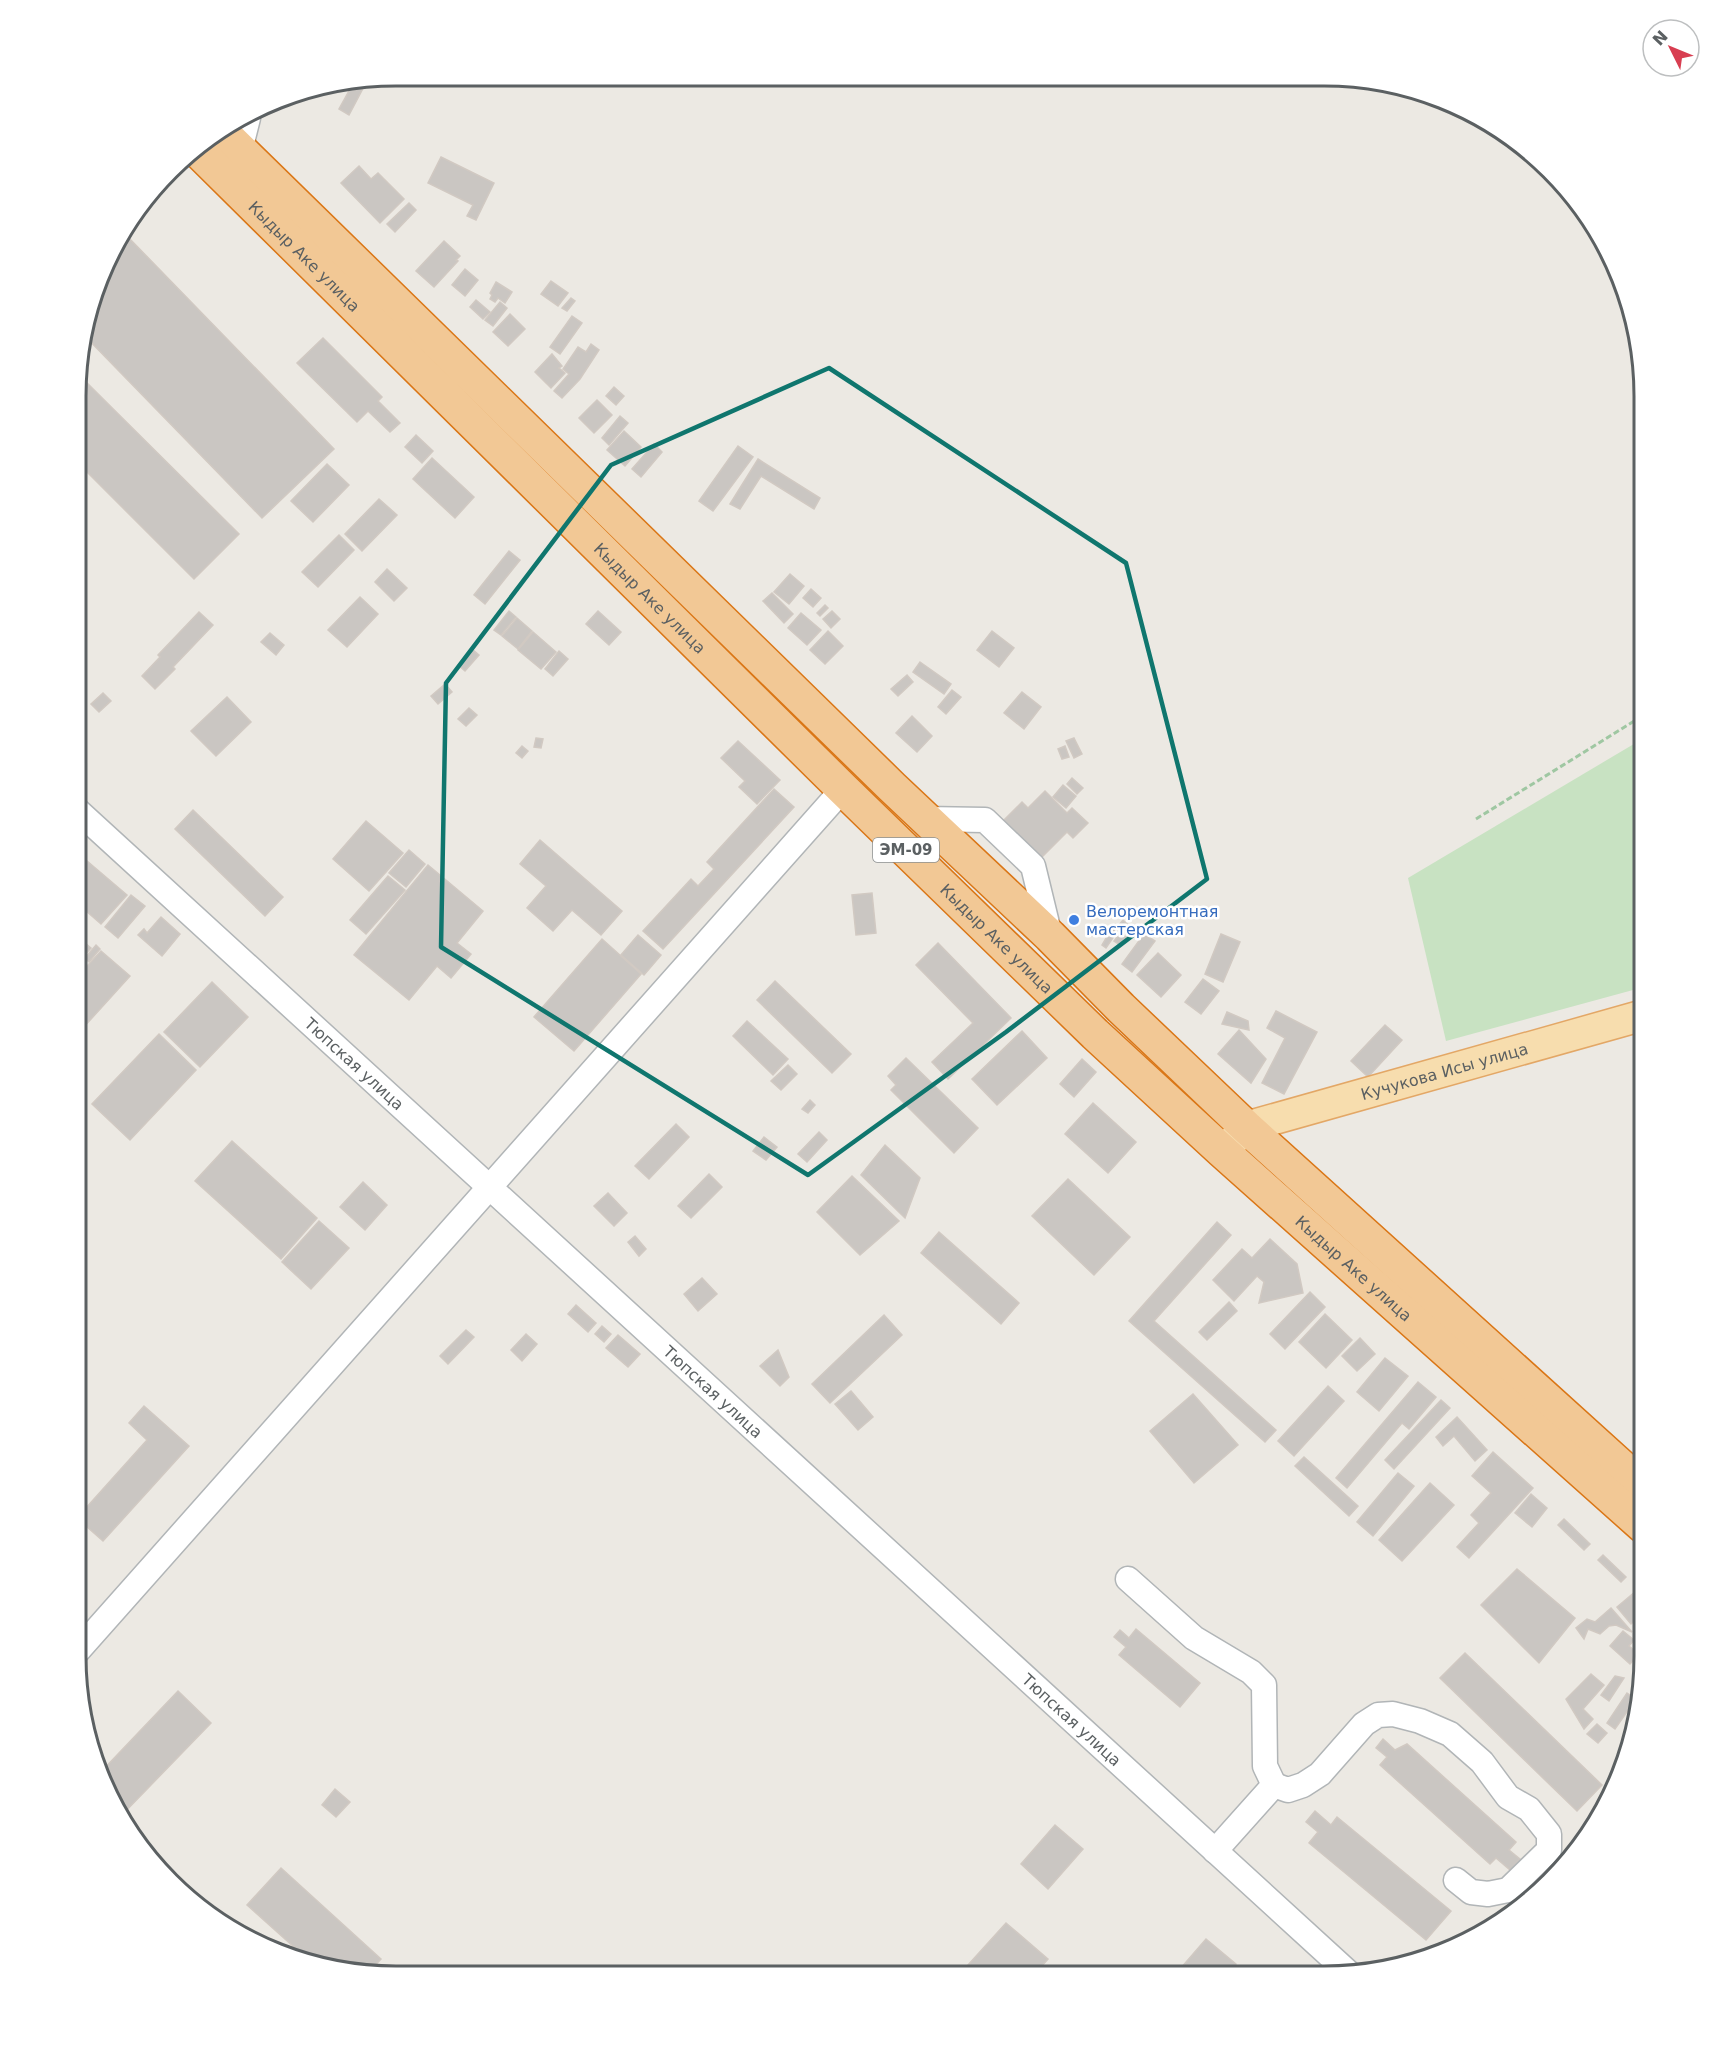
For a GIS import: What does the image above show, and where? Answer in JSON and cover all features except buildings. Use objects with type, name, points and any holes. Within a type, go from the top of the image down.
[{"type":"highway","name":"Кыдыр Аке улица","points":[[231,141],[925,819],[1050,936],[1121,1008],[1246,1127],[1634,1478]]},
{"type":"highway","name":"Кыдыр Аке улица","points":[[201,154],[843,789],[1095,1034],[1222,1151],[1634,1518]]},
{"type":"main road","name":"Кучукова Исы улица","points":[[1246,1127],[1634,1018]]},
{"type":"main road","points":[[1222,1151],[1246,1127]]},
{"type":"street","points":[[231,141],[242,126]]},
{"type":"street","points":[[85,1643],[843,789]]},
{"type":"street","name":"Тюпская улица","points":[[85,817],[1340,1966]]},
{"type":"street","points":[[1128,1579],[1194,1638],[1251,1672],[1264,1685],[1265,1766],[1274,1785],[1288,1790],[1320,1774],[1364,1724],[1378,1714],[1402,1716],[1450,1734],[1482,1762],[1508,1797],[1529,1809],[1549,1834],[1549,1850],[1508,1890],[1488,1894],[1471,1892],[1456,1880]]},
{"type":"street","points":[[1215,1851],[1274,1785]]},
{"type":"path","points":[[1476,819],[1634,721]]},
{"type":"highlighted area","points":[[829,368],[1126,563],[1207,879],[1006,1032],[808,1175],[441,947],[446,683],[611,465]]},
{"type":"green space","points":[[1634,744],[1634,990],[1446,1041],[1408,878]]},
{"type":"place","name":"Велоремонтная мастерская","points":[[1074,920]]}]
